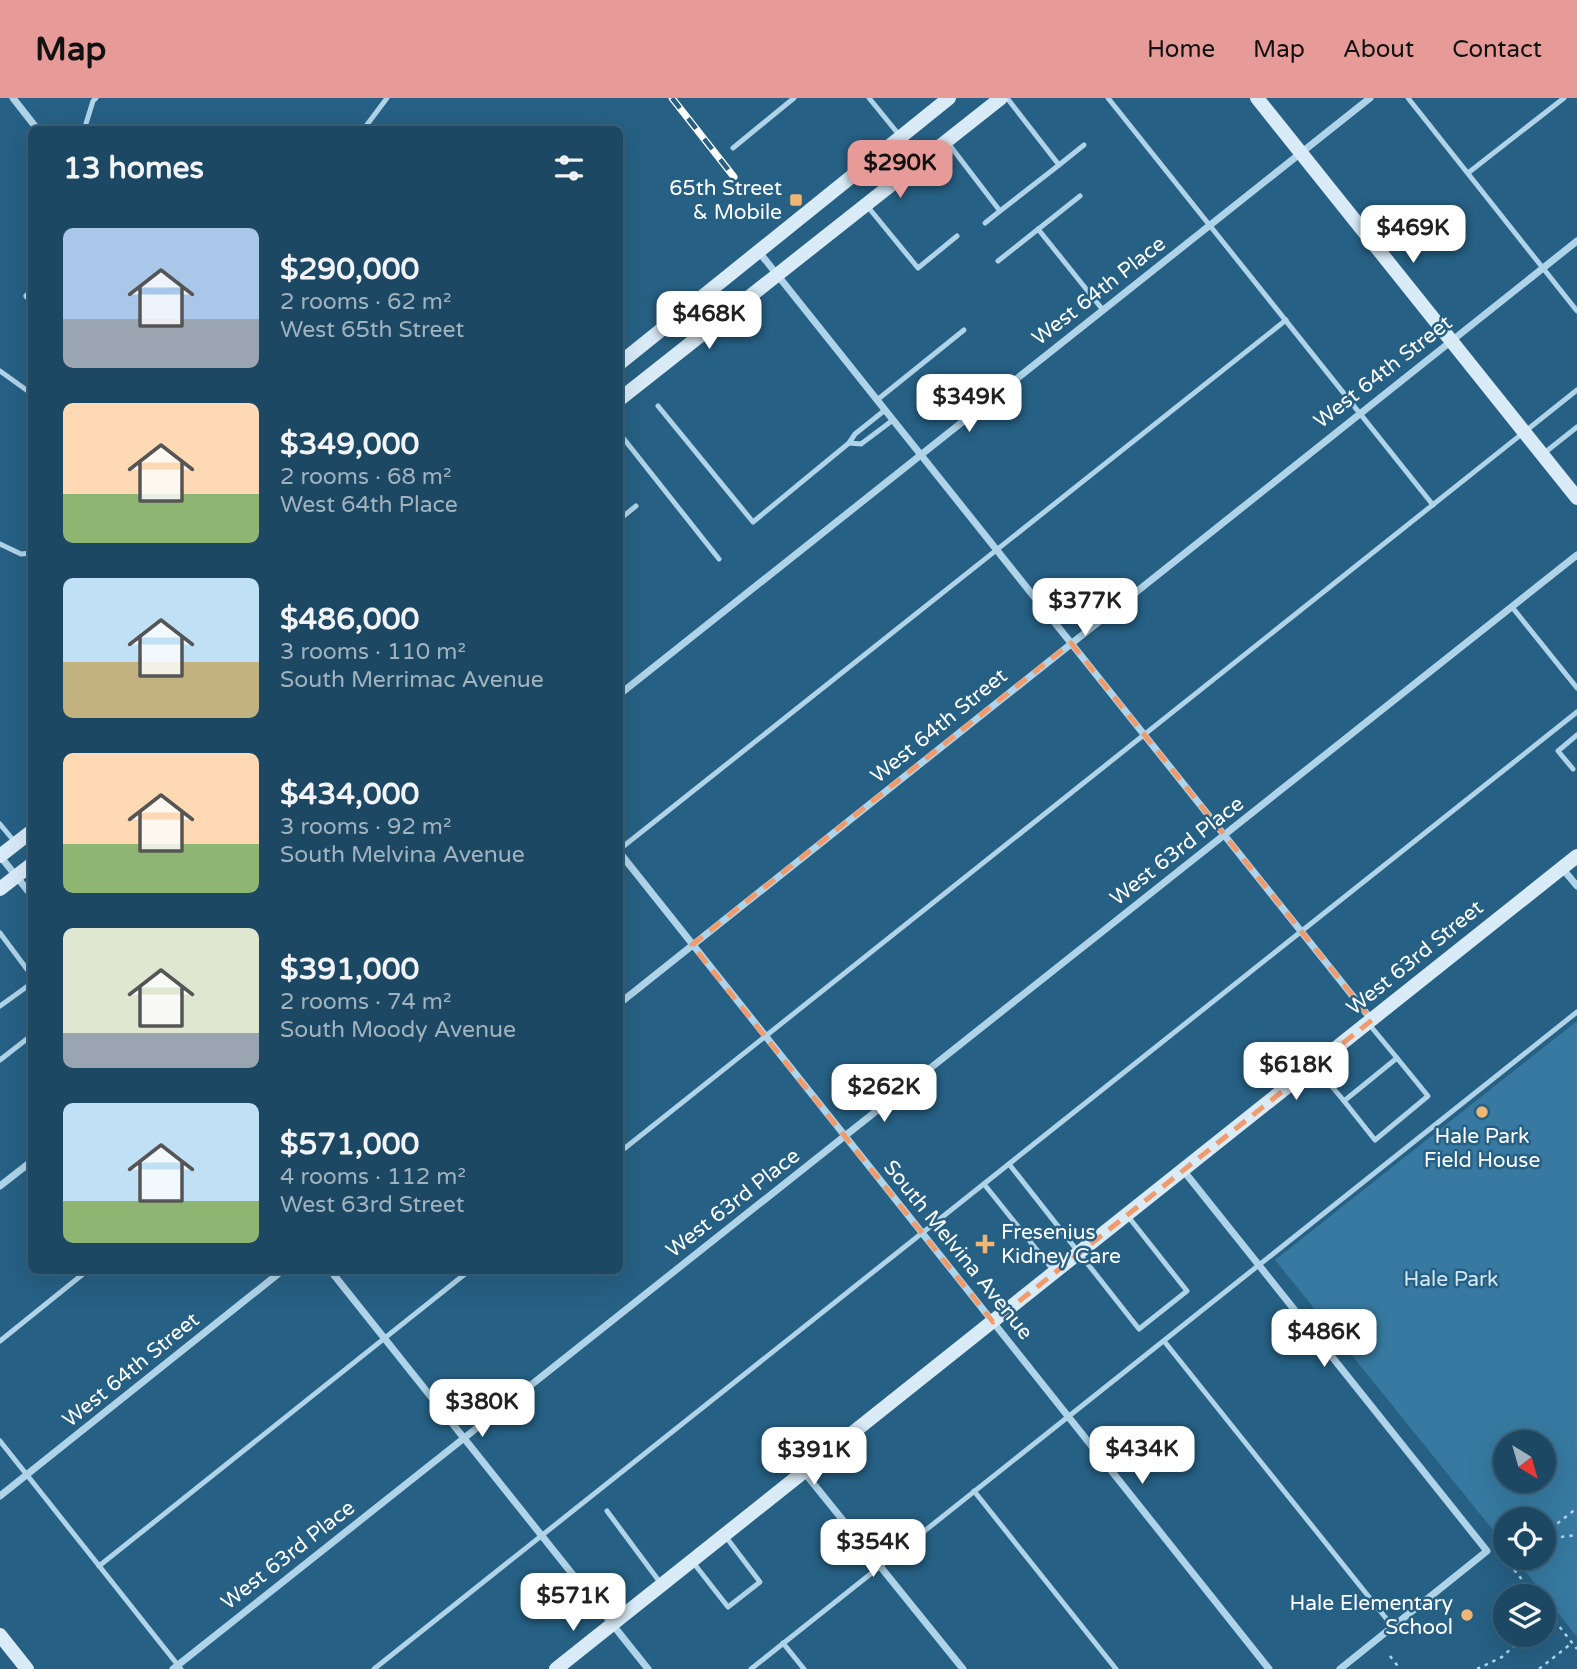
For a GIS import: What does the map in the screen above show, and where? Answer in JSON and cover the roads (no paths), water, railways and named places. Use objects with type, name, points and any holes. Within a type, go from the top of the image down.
[{"type":"street","points":[[13,98],[35,126]]},
{"type":"street","points":[[623,361],[950,98]]},
{"type":"street","points":[[623,397],[1001,98]]},
{"type":"street","points":[[1257,98],[1577,498]]},
{"type":"street","name":"West 64th Place","points":[[623,692],[1370,98]]},
{"type":"street","name":"West 64th Street","points":[[623,1001],[1577,241]]},
{"type":"street","points":[[759,252],[1302,932],[1370,1021]]},
{"type":"street","name":"West 63rd Place","points":[[177,1668],[1577,555]]},
{"type":"street","points":[[28,834],[0,856],[28,891]]},
{"type":"street","name":"South Melvina Avenue","points":[[623,855],[1269,1669]]},
{"type":"street","name":"West 63rd Street","points":[[556,1669],[1577,856]]},
{"type":"street","points":[[0,889],[28,867]]},
{"type":"street","points":[[1562,868],[1577,886]]},
{"type":"street","points":[[0,1186],[28,1164]]},
{"type":"street","points":[[1183,1170],[1487,1551],[1340,1669]]},
{"type":"street","name":"West 64th Street","points":[[0,1496],[278,1274]]},
{"type":"street","points":[[333,1274],[648,1669]]},
{"type":"street","points":[[804,1472],[963,1669]]},
{"type":"street","points":[[0,1635],[27,1669]]},
{"type":"lane","points":[[85,126],[96,98]]},
{"type":"lane","points":[[366,126],[387,98]]},
{"type":"lane","points":[[733,148],[794,98]]},
{"type":"lane","points":[[869,98],[901,137]]},
{"type":"lane","points":[[1007,98],[1059,165]]},
{"type":"lane","points":[[1108,98],[1433,505]]},
{"type":"lane","points":[[1408,98],[1577,311]]},
{"type":"lane","points":[[1468,173],[1564,98]]},
{"type":"lane","points":[[946,141],[1000,211]]},
{"type":"lane","points":[[985,223],[1084,145]]},
{"type":"lane","points":[[998,261],[1080,197]]},
{"type":"lane","points":[[866,204],[918,268],[957,236]]},
{"type":"lane","points":[[1038,229],[1103,310]]},
{"type":"lane","points":[[623,849],[996,548],[1286,320]]},
{"type":"lane","points":[[877,400],[964,330]]},
{"type":"lane","points":[[0,371],[28,391]]},
{"type":"lane","points":[[623,1150],[1577,390]]},
{"type":"lane","points":[[658,406],[752,522],[885,410]]},
{"type":"lane","points":[[849,443],[862,444],[893,420]]},
{"type":"lane","points":[[1543,454],[1577,427]]},
{"type":"lane","points":[[623,438],[719,559]]},
{"type":"lane","points":[[623,517],[636,506]]},
{"type":"lane","points":[[0,544],[21,554],[28,553]]},
{"type":"lane","points":[[1512,607],[1577,688]]},
{"type":"lane","points":[[374,1669],[1577,712]]},
{"type":"lane","points":[[1573,769],[1558,751],[1577,735]]},
{"type":"lane","points":[[0,824],[16,844]]},
{"type":"lane","points":[[0,933],[2,941],[28,971]]},
{"type":"lane","points":[[0,1006],[28,986]]},
{"type":"lane","points":[[751,1669],[1577,1012]]},
{"type":"lane","points":[[1314,1065],[1375,1140],[1429,1096],[1370,1021]]},
{"type":"lane","points":[[0,1060],[28,1038]]},
{"type":"lane","points":[[1344,1101],[1397,1058]]},
{"type":"lane","points":[[1009,1164],[1139,1329],[1187,1291],[1126,1215]]},
{"type":"lane","points":[[984,1184],[1055,1272]]},
{"type":"lane","points":[[0,1340],[83,1274]]},
{"type":"lane","points":[[99,1566],[465,1274]]},
{"type":"lane","points":[[1164,1341],[1393,1626]]},
{"type":"lane","points":[[0,1441],[177,1668]]},
{"type":"lane","points":[[974,1492],[1116,1669]]},
{"type":"lane","points":[[607,1511],[662,1585]]},
{"type":"lane","points":[[692,1561],[727,1606],[760,1581],[724,1535]]},
{"type":"lane","points":[[783,1643],[804,1669]]},
{"type":"railway","points":[[672,98],[734,177]]},
{"type":"place","name":"65th Street & Mobile","points":[[796,200]]},
{"type":"place","name":"Hale Park Field House","points":[[1482,1112]]},
{"type":"place","name":"Fresenius Kidney Care","points":[[985,1244]]},
{"type":"place","name":"Hale Elementary School","points":[[1467,1615]]},
{"type":"park label","name":"Hale Park","points":[[1451,1279]]}]
